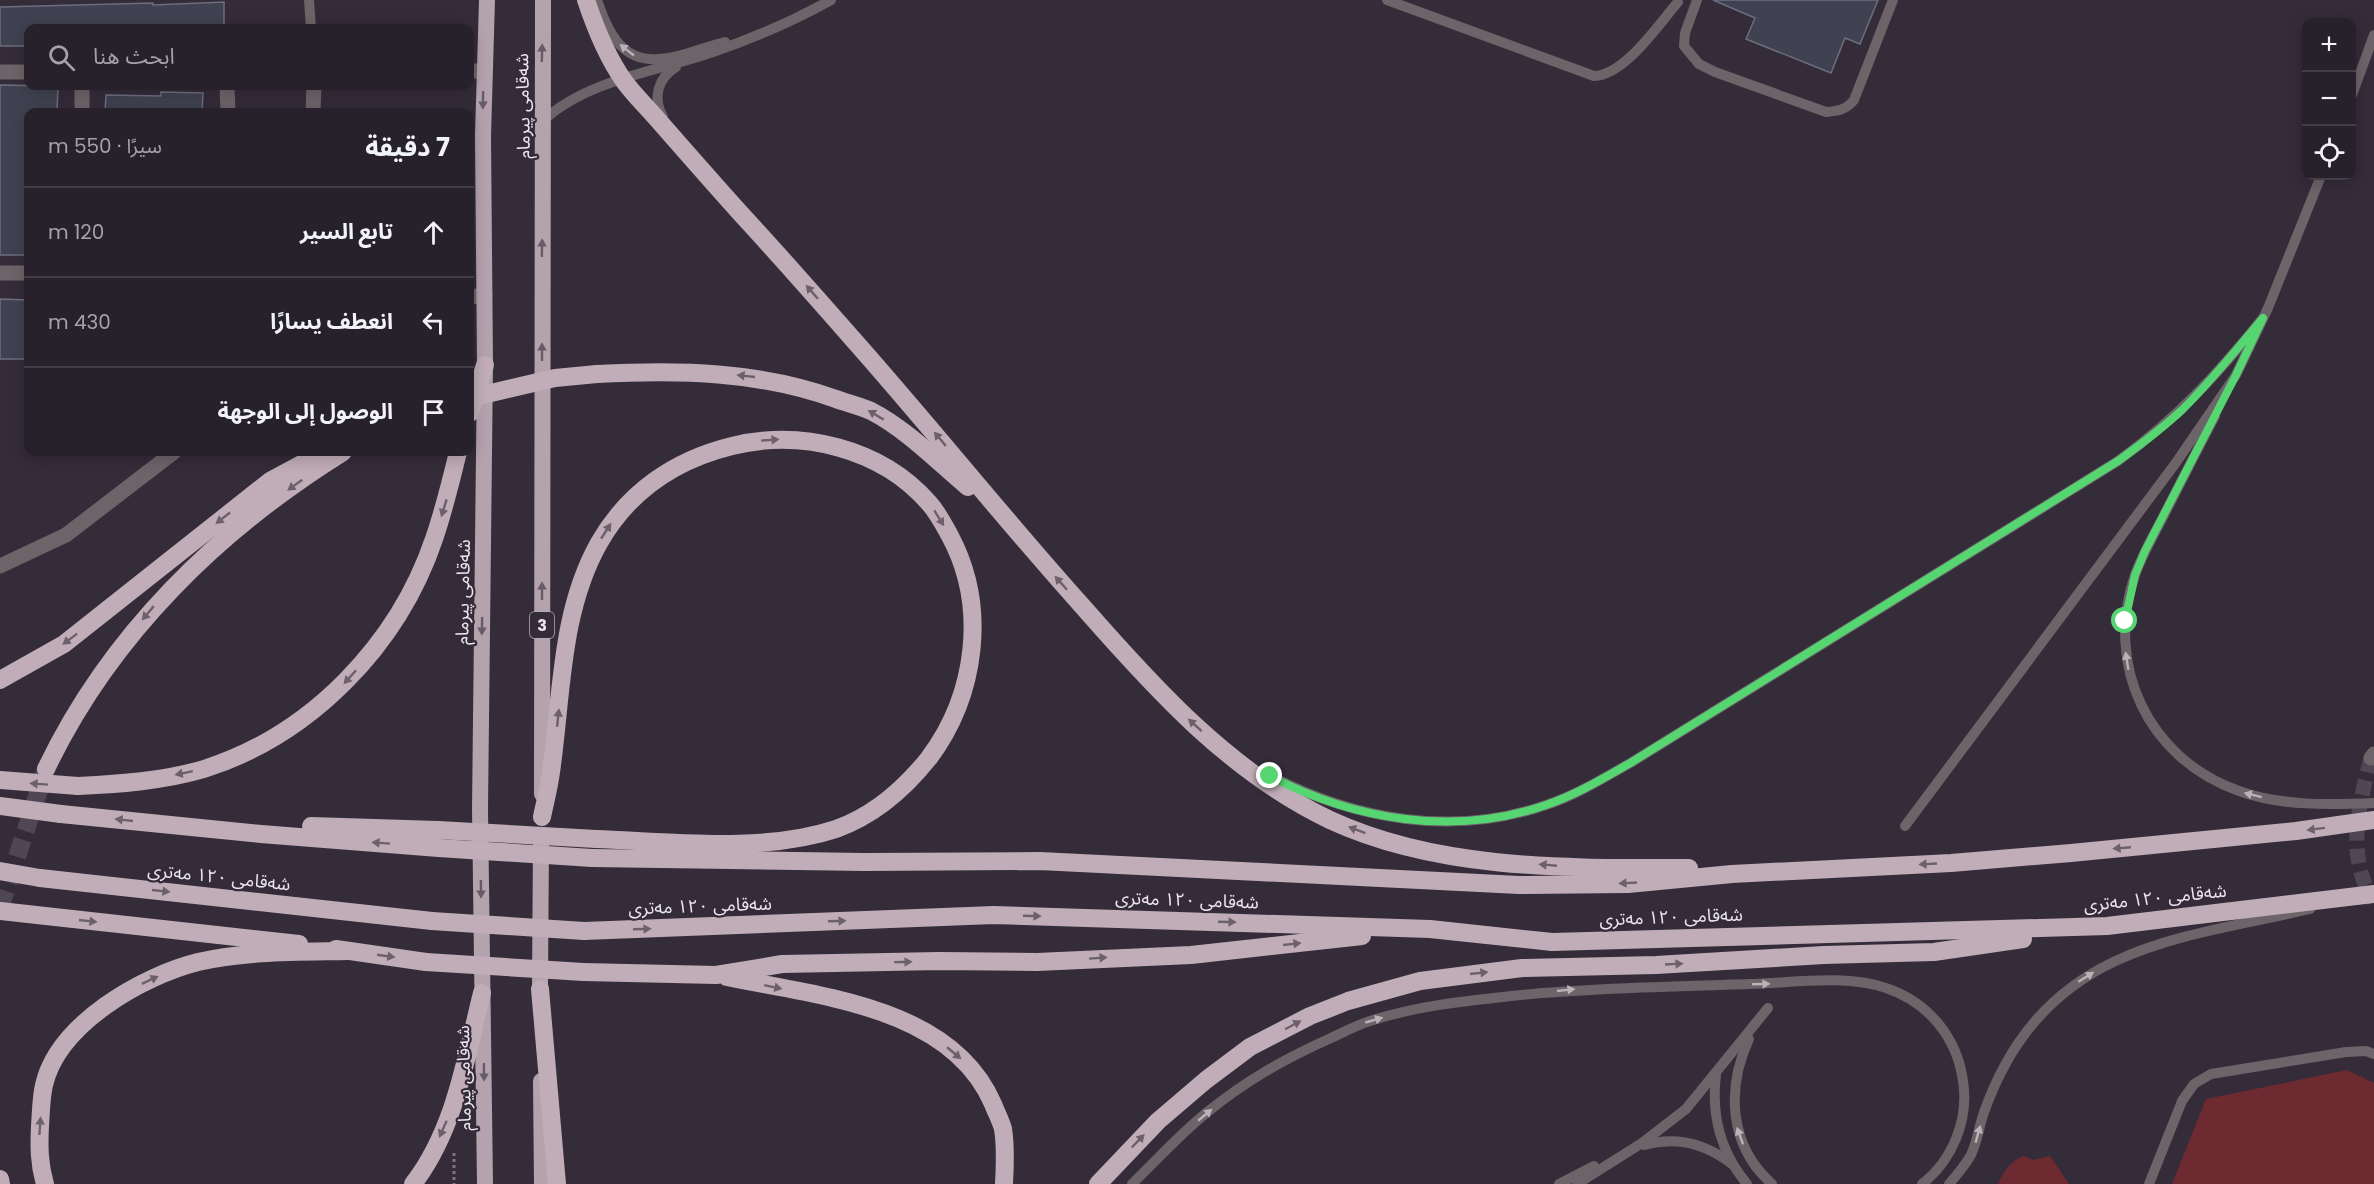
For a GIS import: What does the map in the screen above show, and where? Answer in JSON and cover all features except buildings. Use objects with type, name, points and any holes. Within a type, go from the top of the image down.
[{"type":"highway","name":"شەقامی پیرمام","points":[[485,1184],[480,809],[486,365],[477,296],[476,70],[487,0]]},
{"type":"highway","name":"شەقامی پیرمام","points":[[542,1184],[540,989],[543,0]]},
{"type":"highway","points":[[586,0],[594,24],[624,80],[914,409],[1004,517],[1136,668],[1167,700],[1215,743],[1269,784],[1310,809],[1344,825],[1411,848],[1463,858],[1587,868],[1690,868],[1732,874]]},
{"type":"highway","points":[[474,401],[486,365]]},
{"type":"highway","points":[[474,397],[555,378],[597,374],[681,372],[753,376],[828,396],[870,411],[904,434],[1004,517]]},
{"type":"highway","points":[[439,839],[596,839],[717,844],[780,840],[838,828],[886,801],[904,786],[939,744],[951,722],[967,681],[971,661],[973,616],[965,575],[956,548],[930,503],[895,474],[858,453],[819,443],[780,440],[746,442],[702,455],[681,464],[645,487],[618,514],[598,545],[576,599],[564,658],[551,776],[542,817]]},
{"type":"highway","points":[[0,680],[64,644],[270,481],[317,456]]},
{"type":"highway","points":[[46,770],[64,732],[85,698],[151,609],[243,524],[336,456]]},
{"type":"highway","points":[[0,780],[78,786],[126,783],[203,769],[244,753],[310,714],[363,662],[401,607],[434,541],[457,456]]},
{"type":"highway","name":"شەقامی ١٢٠ مەتری","points":[[0,806],[261,834],[439,839],[592,858],[864,862],[1040,861],[1520,885],[1628,884],[1732,874],[1951,863],[2286,832],[2374,820]]},
{"type":"highway","name":"شەقامی ١٢٠ مەتری","points":[[0,871],[40,878],[432,921],[584,931],[994,915],[1430,929],[1552,942],[2107,926],[2374,894]]},
{"type":"highway","points":[[0,911],[299,944],[426,962],[583,972],[716,975],[782,964],[1036,962],[1191,955],[1430,929]]},
{"type":"highway","points":[[1098,1184],[1158,1121],[1206,1080],[1250,1047],[1310,1016],[1348,1001],[1420,981],[1522,968],[1656,965],[1824,955],[1934,952],[2107,926]]},
{"type":"highway","points":[[45,1184],[38,1152],[45,1083],[58,1056],[83,1023],[112,1000],[148,980],[176,968],[200,962],[258,954],[348,951]]},
{"type":"highway","points":[[716,975],[875,1009],[928,1032],[965,1062],[988,1094],[1003,1127],[1006,1158],[1004,1184]]},
{"type":"highway","points":[[540,989],[557,1184]]},
{"type":"highway","points":[[413,1184],[437,1144],[456,1101],[483,993]]},
{"type":"highway","points":[[0,1179],[1,1184]]},
{"type":"street","points":[[0,72],[24,72]]},
{"type":"street","points":[[82,90],[82,108]]},
{"type":"street","points":[[227,90],[228,108]]},
{"type":"street","points":[[313,108],[314,90]]},
{"type":"street","points":[[0,273],[24,273]]},
{"type":"street","points":[[0,566],[66,535],[169,456]]},
{"type":"lane","points":[[309,0],[311,24]]},
{"type":"lane","points":[[597,0],[612,35],[618,43],[633,55],[648,60],[668,58],[710,45],[764,33]]},
{"type":"lane","points":[[544,120],[575,97],[764,33],[831,0]]},
{"type":"lane","points":[[1387,0],[1594,76],[1609,74],[1636,51],[1675,1],[1696,4],[1685,33],[1683,46],[1699,64],[1715,72],[1826,112],[1840,111],[1854,100],[1893,0]]},
{"type":"lane","points":[[2356,84],[2374,35]]},
{"type":"lane","points":[[676,141],[658,110],[657,94],[664,76],[687,60]]},
{"type":"lane","points":[[2319,180],[2263,318],[2145,551],[2135,575],[2125,621],[2124,643],[2130,680],[2144,712],[2156,731],[2172,748],[2214,781],[2241,792],[2271,800],[2374,803]]},
{"type":"lane","points":[[1215,743],[1302,793],[1368,813],[1405,820],[1463,822],[1495,818],[1545,806],[1632,762],[2118,461],[2155,434],[2182,410],[2233,355],[2263,318]]},
{"type":"lane","points":[[1905,826],[2175,464],[2236,375]]},
{"type":"lane","points":[[1949,1184],[1970,1155],[1986,1108],[2006,1064],[2045,1012],[2077,983],[2124,956],[2172,940],[2374,894]]},
{"type":"lane","points":[[1132,1184],[1203,1115],[1240,1088],[1286,1058],[1369,1021],[1451,1002],[1578,989],[1832,981],[1885,987],[1914,1001],[1939,1023],[1957,1054],[1962,1068],[1965,1095],[1959,1131],[1947,1156],[1922,1184]]},
{"type":"lane","points":[[1576,1184],[1628,1152],[1674,1119],[1716,1075],[1768,1008]]},
{"type":"lane","points":[[1758,1021],[1746,1046],[1736,1077],[1735,1118],[1748,1154],[1760,1172],[1772,1184]]},
{"type":"lane","points":[[2149,1184],[2182,1101],[2187,1092],[2202,1079],[2219,1073],[2346,1052],[2366,1051],[2374,1054]]},
{"type":"lane","points":[[1716,1075],[1714,1088],[1716,1118],[1726,1153],[1747,1184]]},
{"type":"lane","points":[[1559,1184],[1645,1145],[1671,1141],[1686,1143],[1713,1152],[1732,1164]]},
{"type":"path","points":[[454,1150],[454,1184]]},
{"type":"shaded area","points":[[2347,1070],[2374,1083],[2374,1184],[2172,1184],[2206,1099]]},
{"type":"shaded area","points":[[2024,1156],[2033,1160],[2050,1156],[2069,1184],[1998,1184],[2008,1167],[2015,1160]]},
{"type":"tunnel","points":[[2371,758],[2359,813],[2357,849],[2365,884],[2374,901]]},
{"type":"tunnel","points":[[0,908],[46,769]]},
{"type":"route","points":[[1270,776],[1302,793],[1368,813],[1405,820],[1463,822],[1495,818],[1545,806],[1563,798],[1632,762],[2118,461],[2155,434],[2182,410],[2233,355],[2263,318],[2145,551],[2128,599],[2125,621]]}]
